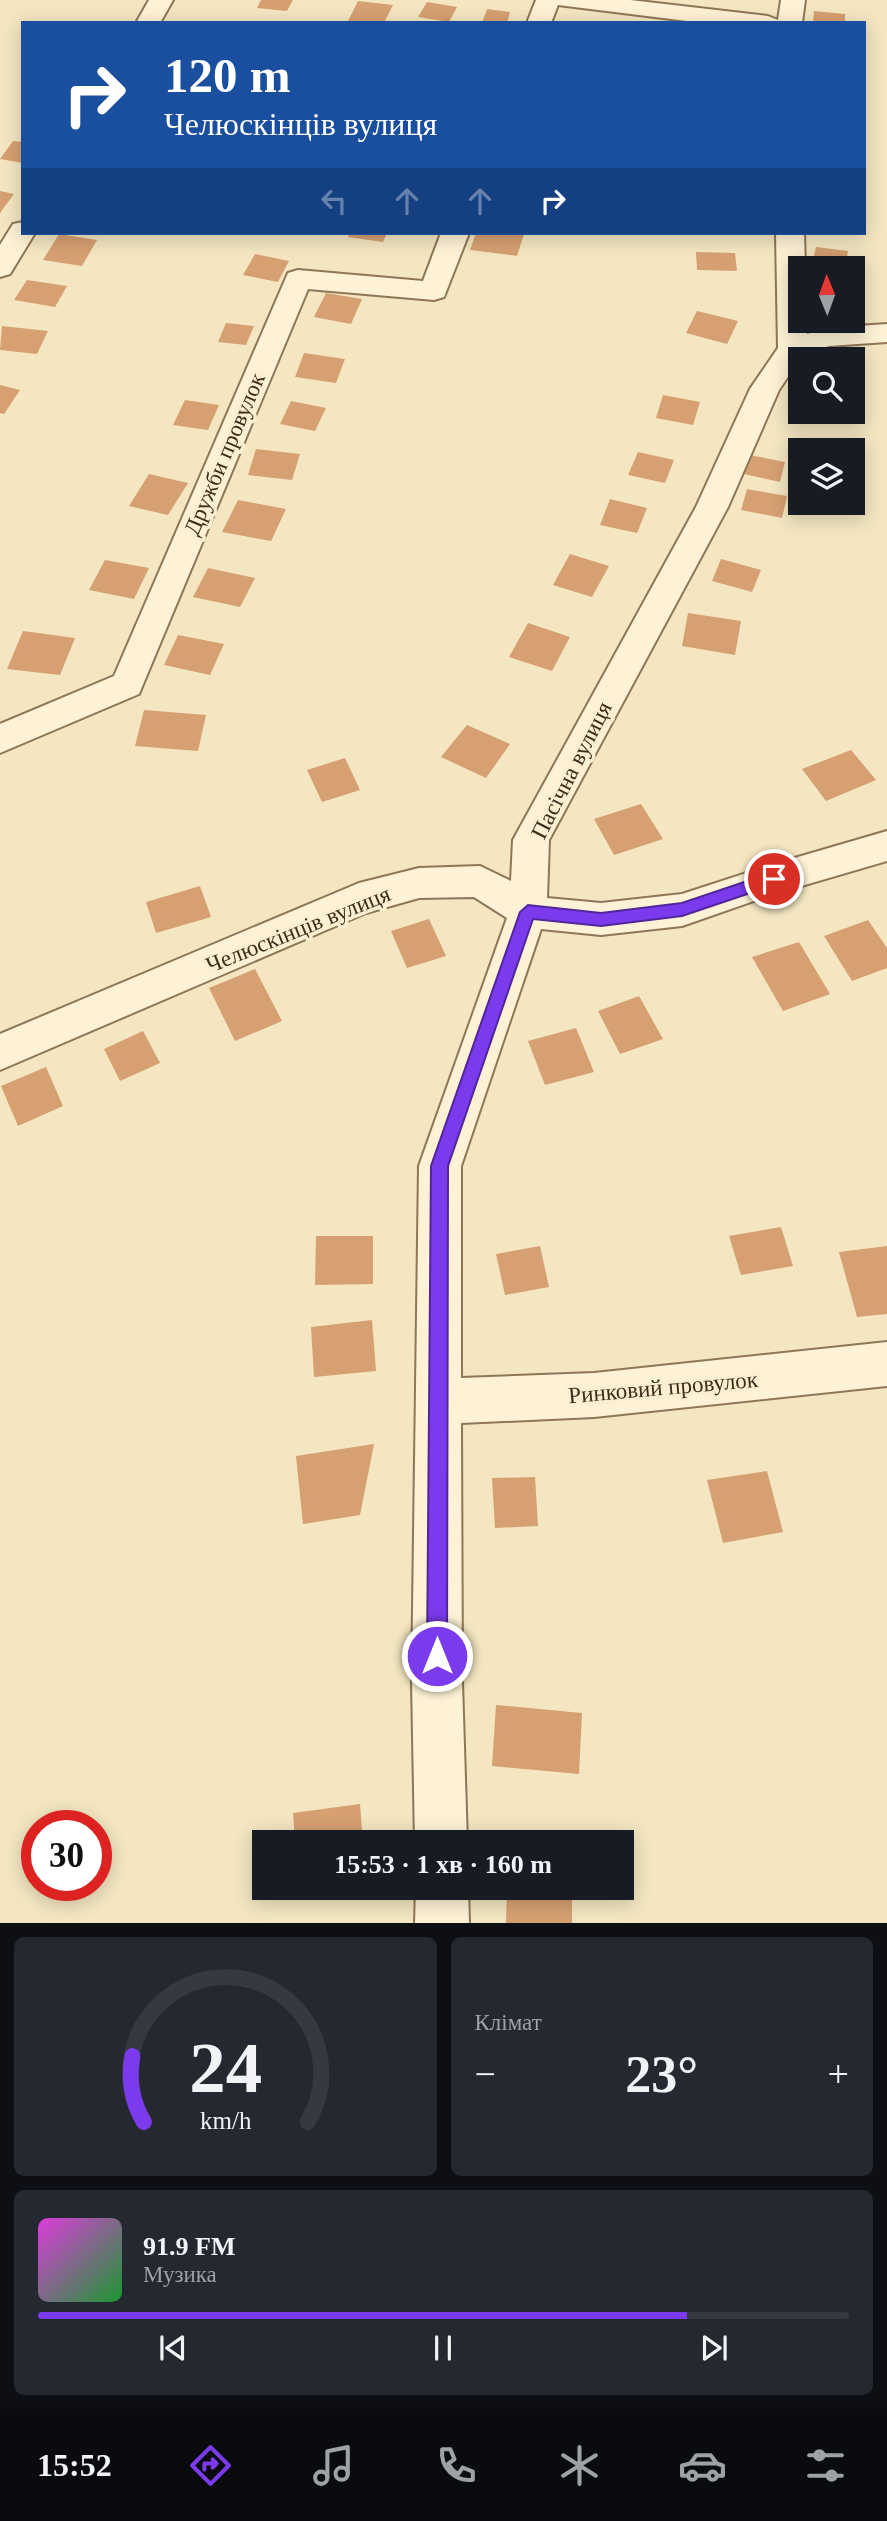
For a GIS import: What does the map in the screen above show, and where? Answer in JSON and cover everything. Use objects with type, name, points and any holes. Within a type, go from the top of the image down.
[{"type":"street","points":[[149,21],[161,0]]},
{"type":"street","points":[[539,21],[548,0]]},
{"type":"street","points":[[567,0],[751,21]]},
{"type":"street","points":[[790,21],[793,0]]},
{"type":"street","points":[[0,268],[21,233]]},
{"type":"street","name":"Дружби провулок","points":[[0,739],[127,685],[298,279],[434,291],[454,235]]},
{"type":"street","points":[[790,235],[793,347]]},
{"type":"street","points":[[796,347],[827,337],[887,332]]},
{"type":"street","name":"Пасічна вулиця","points":[[441,1830],[437,1682],[439,1166],[528,912],[531,840],[712,506],[765,389],[788,355]]},
{"type":"street","name":"Челюскінців вулиця","points":[[0,1052],[359,900],[419,883],[480,881],[528,912],[601,919],[682,910],[774,879],[887,846]]},
{"type":"street","name":"Ринковий провулок","points":[[438,1401],[594,1395],[887,1364]]},
{"type":"street","points":[[442,1900],[443,1923]]},
{"type":"building","points":[[261,0],[293,0],[287,11],[257,8]]},
{"type":"building","points":[[358,1],[393,5],[385,21],[348,21]]},
{"type":"building","points":[[427,2],[457,7],[450,21],[418,17]]},
{"type":"building","points":[[487,9],[510,12],[508,21],[483,21]]},
{"type":"building","points":[[814,11],[845,14],[845,21],[813,21]]},
{"type":"building","points":[[13,141],[21,142],[21,163],[0,159]]},
{"type":"building","points":[[0,191],[14,194],[0,213]]},
{"type":"building","points":[[58,235],[97,240],[82,266],[43,260]]},
{"type":"building","points":[[349,235],[386,235],[383,242],[348,237]]},
{"type":"building","points":[[475,235],[524,235],[517,256],[470,250]]},
{"type":"building","points":[[816,247],[848,251],[847,256],[814,256]]},
{"type":"building","points":[[696,252],[735,253],[737,271],[697,270]]},
{"type":"building","points":[[255,254],[289,261],[278,282],[243,275]]},
{"type":"building","points":[[27,280],[67,286],[55,307],[14,300]]},
{"type":"building","points":[[326,293],[362,299],[351,324],[314,317]]},
{"type":"building","points":[[697,311],[738,321],[727,344],[686,333]]},
{"type":"building","points":[[226,323],[254,326],[246,345],[218,342]]},
{"type":"building","points":[[2,326],[48,331],[37,354],[0,350]]},
{"type":"building","points":[[304,353],[345,359],[336,383],[295,377]]},
{"type":"building","points":[[0,385],[20,390],[4,414],[0,413]]},
{"type":"building","points":[[663,395],[700,402],[693,425],[656,418]]},
{"type":"building","points":[[185,400],[219,405],[208,430],[173,425]]},
{"type":"building","points":[[291,401],[326,408],[315,431],[280,424]]},
{"type":"building","points":[[256,449],[300,454],[292,480],[248,475]]},
{"type":"building","points":[[638,452],[674,460],[665,483],[628,475]]},
{"type":"building","points":[[750,455],[785,462],[780,482],[744,474]]},
{"type":"building","points":[[149,474],[188,483],[168,515],[129,506]]},
{"type":"building","points":[[747,489],[787,496],[782,518],[741,510]]},
{"type":"building","points":[[610,499],[647,508],[637,533],[600,525]]},
{"type":"building","points":[[238,500],[286,509],[271,541],[222,532]]},
{"type":"building","points":[[570,554],[609,566],[592,597],[553,585]]},
{"type":"building","points":[[721,559],[761,570],[752,592],[712,581]]},
{"type":"building","points":[[105,560],[149,568],[134,599],[89,590]]},
{"type":"building","points":[[208,568],[255,578],[240,607],[193,597]]},
{"type":"building","points":[[688,613],[741,621],[735,655],[682,646]]},
{"type":"building","points":[[528,623],[570,637],[552,671],[509,657]]},
{"type":"building","points":[[23,631],[75,638],[60,675],[7,669]]},
{"type":"building","points":[[178,635],[224,644],[210,675],[164,665]]},
{"type":"building","points":[[144,710],[206,715],[198,751],[135,746]]},
{"type":"building","points":[[467,725],[510,744],[486,778],[441,757]]},
{"type":"building","points":[[851,750],[876,780],[826,801],[802,769]]},
{"type":"building","points":[[345,758],[360,790],[322,802],[307,770]]},
{"type":"building","points":[[641,804],[663,839],[614,855],[594,819]]},
{"type":"building","points":[[200,886],[211,917],[156,933],[146,902]]},
{"type":"building","points":[[429,919],[446,956],[407,968],[391,931]]},
{"type":"building","points":[[868,920],[887,948],[887,968],[852,981],[824,936]]},
{"type":"building","points":[[799,942],[830,994],[783,1011],[752,957]]},
{"type":"building","points":[[255,969],[282,1021],[235,1041],[209,988]]},
{"type":"building","points":[[639,996],[663,1039],[620,1054],[598,1011]]},
{"type":"building","points":[[576,1028],[594,1072],[545,1085],[528,1041]]},
{"type":"building","points":[[143,1031],[160,1063],[120,1081],[104,1049]]},
{"type":"building","points":[[46,1067],[63,1106],[18,1126],[1,1086]]},
{"type":"building","points":[[781,1227],[793,1266],[741,1275],[729,1236]]},
{"type":"building","points":[[316,1236],[373,1236],[373,1284],[315,1285]]},
{"type":"building","points":[[540,1246],[549,1287],[505,1295],[496,1254]]},
{"type":"building","points":[[887,1246],[887,1314],[857,1317],[839,1252]]},
{"type":"building","points":[[372,1320],[376,1371],[314,1377],[311,1327]]},
{"type":"building","points":[[374,1444],[360,1515],[303,1524],[296,1456]]},
{"type":"building","points":[[767,1471],[783,1532],[723,1543],[707,1480]]},
{"type":"building","points":[[535,1477],[538,1526],[495,1528],[492,1478]]},
{"type":"building","points":[[496,1705],[582,1713],[579,1774],[492,1766]]},
{"type":"building","points":[[360,1804],[362,1830],[294,1830],[293,1813]]},
{"type":"building","points":[[507,1900],[572,1900],[572,1923],[506,1923]]},
{"type":"route","points":[[437,1656],[439,1166],[528,912],[601,919],[682,910],[774,879]]}]
